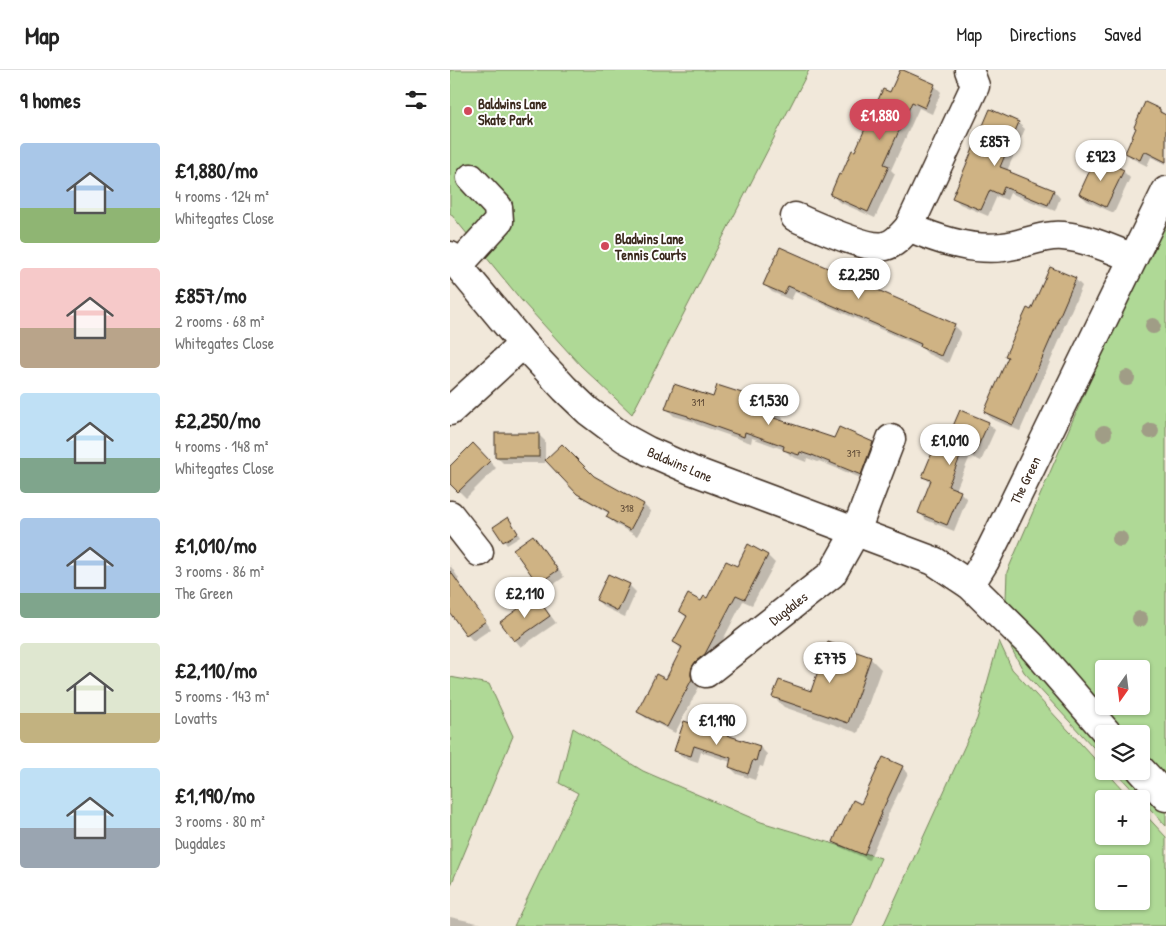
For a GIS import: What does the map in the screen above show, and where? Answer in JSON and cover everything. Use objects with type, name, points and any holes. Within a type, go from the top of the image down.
[{"type":"street","points":[[795,217],[855,242],[871,246],[884,246],[896,241],[909,227],[975,86],[969,70]]},
{"type":"street","points":[[454,261],[499,221],[498,207],[472,178]]},
{"type":"street","name":"The Green","points":[[970,585],[999,533],[1166,191]]},
{"type":"street","points":[[909,227],[930,236],[955,243],[983,247],[1001,248],[1047,237],[1080,238],[1133,258]]},
{"type":"street","name":"Baldwins Lane","points":[[454,261],[523,344],[565,390],[588,411],[626,439],[691,470],[934,561],[970,585]]},
{"type":"street","points":[[450,411],[523,344]]},
{"type":"street","name":"Dugdales","points":[[706,673],[832,574],[856,531],[891,439]]},
{"type":"street","points":[[450,515],[479,552]]},
{"type":"street","points":[[970,585],[1031,645],[1100,725]]},
{"type":"street","points":[[1150,780],[1166,798]]},
{"type":"green space","points":[[450,70],[809,70],[632,414],[581,366],[522,301],[450,213]]},
{"type":"green space","points":[[1166,224],[1166,782],[1150,765],[1150,725],[1114,725],[1105,715],[1150,715],[1150,660],[1095,660],[1095,704],[1010,609],[1006,599],[1007,572],[1083,396]]},
{"type":"green space","points":[[999,641],[1012,669],[1095,759],[1095,780],[1114,780],[1123,790],[1095,790],[1095,845],[1150,845],[1150,820],[1166,837],[1166,926],[883,926],[977,719]]},
{"type":"green space","points":[[1008,642],[1022,648],[1095,729],[1095,749],[1024,672]]},
{"type":"green space","points":[[450,677],[489,684],[513,736],[451,885]]},
{"type":"green space","points":[[573,728],[643,771],[761,822],[881,858],[852,926],[514,926],[578,793],[559,783]]},
{"type":"green space","points":[[1123,780],[1141,780],[1150,790],[1133,790]]},
{"type":"green space","points":[[1150,790],[1166,808],[1166,826],[1150,809]]},
{"type":"building","points":[[900,70],[935,84],[925,108],[912,102],[884,164],[889,166],[868,212],[830,195],[852,150],[855,151],[883,89],[890,92]]},
{"type":"building","points":[[1145,102],[1160,109],[1160,112],[1166,115],[1166,162],[1144,151],[1140,160],[1125,153]]},
{"type":"building","points":[[990,109],[1019,122],[1000,167],[1054,190],[1048,205],[1004,187],[1001,195],[990,190],[981,210],[952,198]]},
{"type":"building","points":[[1096,157],[1124,170],[1106,207],[1079,194]]},
{"type":"building","points":[[780,247],[955,324],[941,356],[920,347],[921,344],[788,286],[784,294],[763,285]]},
{"type":"building","points":[[1050,267],[1076,278],[1013,425],[984,412],[1008,357],[1005,356],[1027,308],[1031,310]]},
{"type":"building","points":[[674,384],[713,397],[717,385],[745,394],[745,396],[756,400],[756,402],[777,410],[774,418],[834,438],[839,427],[873,442],[861,475],[812,455],[800,452],[799,455],[783,450],[784,446],[745,432],[744,437],[665,409]]},
{"type":"building","points":[[960,410],[989,422],[974,455],[963,450],[948,486],[961,491],[947,525],[918,513],[931,480],[922,477],[939,436],[947,440]]},
{"type":"building","points":[[495,433],[539,433],[539,457],[495,457]]},
{"type":"building","points":[[473,443],[490,461],[458,492],[450,484],[450,466]]},
{"type":"building","points":[[562,444],[594,476],[644,504],[630,530],[606,517],[609,512],[577,494],[545,460]]},
{"type":"building","points":[[508,517],[518,533],[503,542],[493,527]]},
{"type":"building","points":[[533,535],[558,570],[538,584],[513,549]]},
{"type":"building","points":[[748,544],[768,555],[745,599],[736,595],[705,654],[692,667],[692,679],[667,727],[637,712],[656,674],[666,679],[682,647],[673,642],[687,616],[679,611],[688,594],[701,601],[704,596],[707,598],[726,561],[737,566]]},
{"type":"building","points":[[450,571],[486,621],[466,635],[450,613]]},
{"type":"building","points":[[608,574],[630,584],[618,611],[596,600]]},
{"type":"building","points":[[536,596],[550,616],[514,641],[500,622]]},
{"type":"building","points":[[828,642],[871,657],[848,723],[772,697],[779,680],[811,691]]},
{"type":"building","points":[[684,721],[760,746],[756,761],[753,760],[748,774],[729,767],[731,758],[694,746],[691,756],[674,751]]},
{"type":"building","points":[[883,757],[903,766],[864,855],[833,842],[853,800],[861,804]]},
{"type":"place","name":"Baldwins Lane Skate Park","points":[[468,111]]},
{"type":"place","name":"Bladwins Lane Tennis Courts","points":[[605,246]]}]
